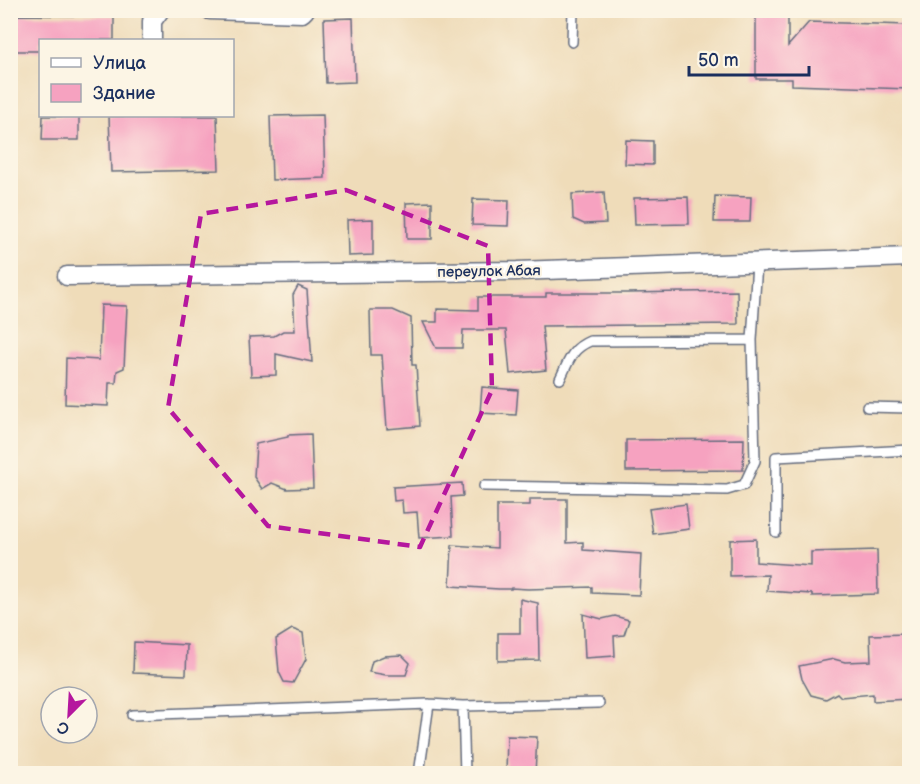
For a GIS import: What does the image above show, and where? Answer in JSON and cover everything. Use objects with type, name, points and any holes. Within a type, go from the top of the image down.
[{"type":"street","points":[[152,39],[152,21],[160,10]]},
{"type":"street","points":[[210,10],[302,13],[305,10]]},
{"type":"street","name":"переулок Абая","points":[[67,276],[517,271],[909,257]]},
{"type":"lane","points":[[572,42],[573,10]]},
{"type":"lane","points":[[483,486],[727,490],[744,485],[755,461],[752,340],[757,263]]},
{"type":"lane","points":[[560,379],[579,346],[590,341],[752,340]]},
{"type":"lane","points":[[867,407],[909,408]]},
{"type":"lane","points":[[776,532],[776,457],[909,450]]},
{"type":"lane","points":[[132,714],[429,704],[464,706],[599,703]]},
{"type":"lane","points":[[419,774],[429,704]]},
{"type":"lane","points":[[464,706],[465,774]]},
{"type":"highlighted area","points":[[346,190],[488,246],[492,390],[420,547],[268,526],[168,408],[201,214]]},
{"type":"building","points":[[756,10],[788,10],[788,46],[809,22],[909,25],[909,89],[792,85],[792,79],[756,79]]},
{"type":"building","points":[[10,15],[114,16],[114,39],[39,39],[39,51],[10,51]]},
{"type":"building","points":[[353,18],[355,82],[326,83],[324,19]]},
{"type":"building","points":[[323,115],[325,178],[272,180],[270,116]]},
{"type":"building","points":[[43,117],[79,117],[79,140],[42,140]]},
{"type":"building","points":[[109,117],[217,117],[219,170],[111,172]]},
{"type":"building","points":[[626,140],[653,141],[653,165],[625,164]]},
{"type":"building","points":[[604,192],[606,223],[584,224],[573,219],[572,194]]},
{"type":"building","points":[[715,196],[751,197],[750,222],[714,222]]},
{"type":"building","points":[[688,197],[689,224],[635,225],[634,198]]},
{"type":"building","points":[[473,199],[509,200],[508,226],[472,225]]},
{"type":"building","points":[[432,202],[432,239],[407,239],[406,203]]},
{"type":"building","points":[[373,219],[373,255],[348,256],[347,220]]},
{"type":"building","points":[[298,286],[307,290],[312,362],[276,354],[276,375],[251,376],[249,337],[274,336],[283,331],[295,331],[293,295]]},
{"type":"building","points":[[737,291],[738,324],[542,326],[546,370],[510,374],[506,330],[463,330],[462,348],[436,348],[423,322],[437,322],[437,309],[478,310],[478,297],[546,297],[546,293]]},
{"type":"building","points":[[101,305],[127,306],[124,368],[117,371],[116,383],[109,383],[108,406],[65,404],[66,358],[99,360]]},
{"type":"building","points":[[370,310],[393,310],[411,318],[412,365],[416,365],[420,426],[387,429],[382,355],[371,355]]},
{"type":"building","points":[[482,387],[518,390],[516,415],[480,413]]},
{"type":"building","points":[[311,434],[313,488],[287,489],[272,483],[262,489],[254,477],[256,444],[288,437],[288,435]]},
{"type":"building","points":[[744,439],[743,470],[626,471],[626,440]]},
{"type":"building","points":[[462,483],[463,496],[451,497],[453,536],[419,538],[417,512],[403,513],[402,500],[394,501],[393,487]]},
{"type":"building","points":[[530,499],[567,499],[567,543],[583,542],[583,550],[641,554],[639,595],[592,593],[592,587],[499,589],[450,586],[452,545],[497,548],[497,505],[530,505]]},
{"type":"building","points":[[686,504],[689,529],[653,534],[649,509]]},
{"type":"building","points":[[756,539],[756,562],[811,566],[811,552],[877,550],[878,594],[812,596],[812,594],[767,591],[768,575],[730,576],[730,540]]},
{"type":"building","points":[[520,599],[538,603],[539,660],[498,661],[498,633],[520,633]]},
{"type":"building","points":[[583,614],[602,619],[615,616],[629,620],[624,635],[614,636],[615,656],[585,658]]},
{"type":"building","points":[[292,629],[303,633],[306,659],[293,683],[284,682],[279,672],[276,639]]},
{"type":"building","points":[[909,634],[909,699],[873,701],[873,694],[841,697],[837,693],[826,699],[811,695],[802,679],[799,666],[834,659],[845,662],[871,661],[870,635]]},
{"type":"building","points":[[134,642],[187,645],[186,675],[133,673]]},
{"type":"building","points":[[402,655],[410,663],[406,675],[369,672],[372,661],[384,656]]},
{"type":"building","points":[[507,736],[537,737],[535,774],[506,774]]}]
